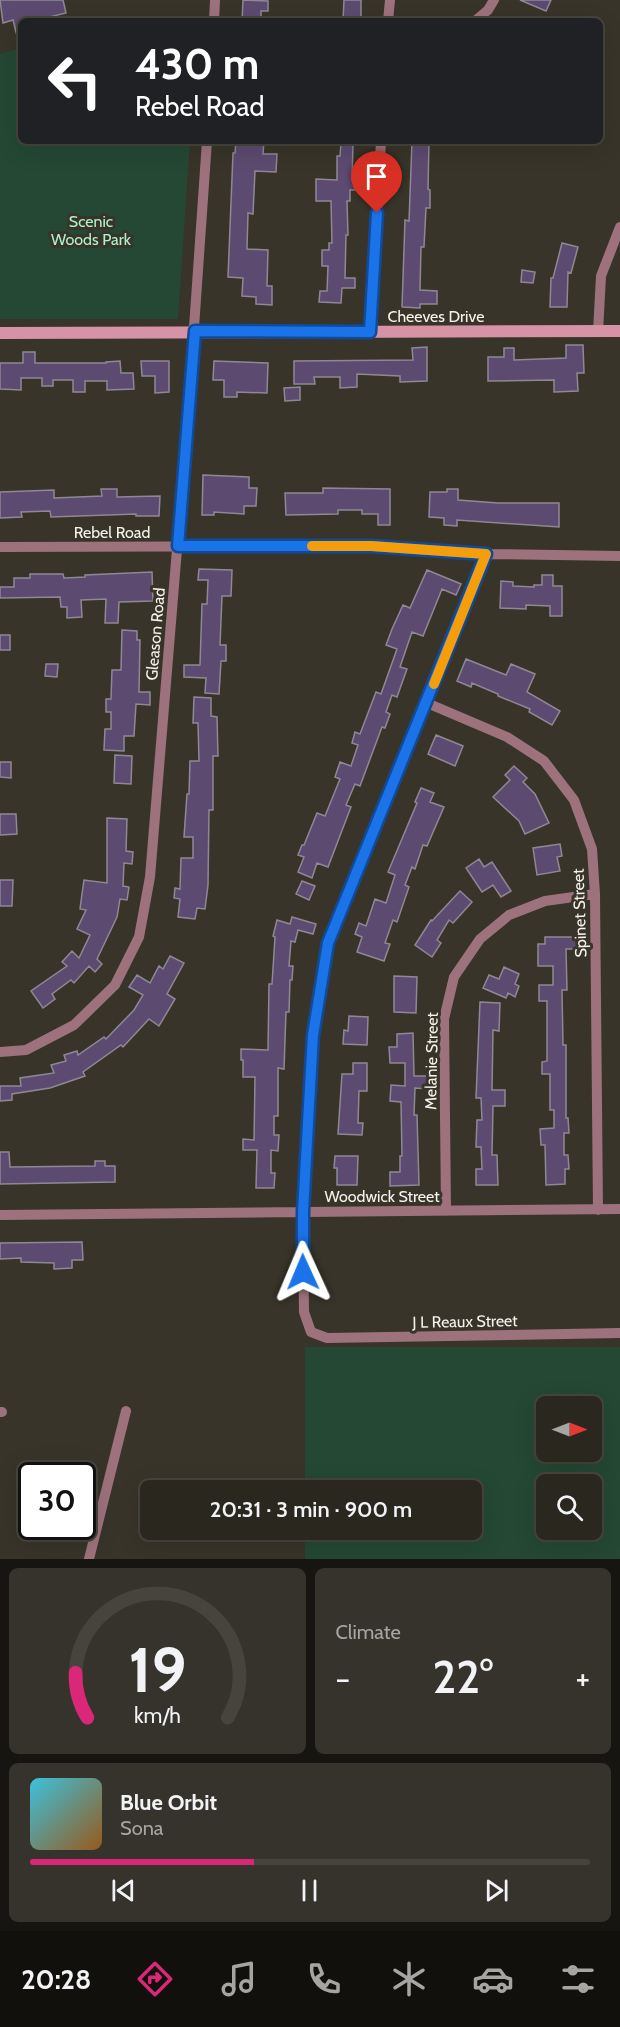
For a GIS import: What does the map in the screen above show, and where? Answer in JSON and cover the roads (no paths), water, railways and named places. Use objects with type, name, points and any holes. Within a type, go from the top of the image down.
[{"type":"street","points":[[214,18],[215,0]]},
{"type":"street","points":[[388,18],[390,0]]},
{"type":"street","points":[[479,18],[488,10],[494,0]]},
{"type":"street","name":"Gleason Road","points":[[0,1052],[26,1050],[74,1025],[115,985],[140,937],[150,877],[178,546],[207,144]]},
{"type":"street","points":[[370,332],[381,144]]},
{"type":"street","points":[[598,332],[601,276],[620,227]]},
{"type":"street","name":"Cheeves Drive","points":[[0,333],[620,331]]},
{"type":"street","name":"Rebel Road","points":[[0,547],[371,546],[486,554],[620,556]]},
{"type":"street","points":[[303,1211],[313,1035],[328,943],[486,554]]},
{"type":"street","name":"Spinet Street","points":[[426,703],[507,737],[544,761],[574,800],[592,849],[595,894],[598,1210]]},
{"type":"street","name":"Melanie Street","points":[[446,1211],[444,1019],[454,977],[480,939],[509,915],[545,901],[595,894]]},
{"type":"street","name":"Woodwick Street","points":[[0,1215],[620,1209]]},
{"type":"street","name":"J L Reaux Street","points":[[303,1211],[304,1312],[311,1332],[327,1338],[620,1333]]},
{"type":"street","points":[[89,1559],[126,1411]]},
{"type":"park label","name":"Scenic Woods Park","points":[[91,230]]}]
